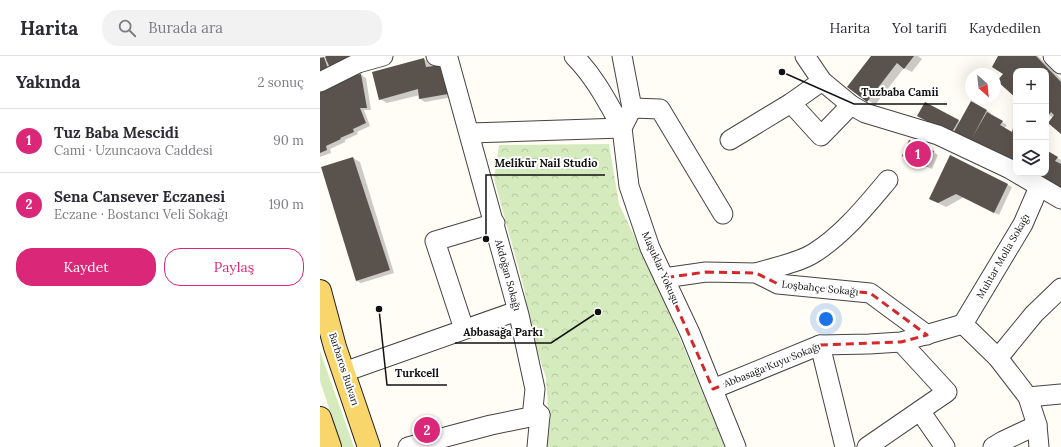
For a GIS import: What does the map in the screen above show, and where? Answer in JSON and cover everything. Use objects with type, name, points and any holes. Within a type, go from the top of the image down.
[{"type":"main road","name":"Barbaros Bulvarı","points":[[320,291],[328,341],[344,372],[369,447]]},
{"type":"main road","points":[[320,418],[330,447]]},
{"type":"street","points":[[320,82],[358,63],[383,56]]},
{"type":"street","points":[[574,56],[602,91],[622,128]]},
{"type":"street","points":[[622,56],[632,108],[622,128]]},
{"type":"street","points":[[628,84],[635,56]]},
{"type":"street","points":[[805,56],[822,81],[851,105],[865,113],[938,135],[984,156],[1061,199]]},
{"type":"street","points":[[1053,56],[1061,64]]},
{"type":"street","name":"Akdoğan Sokağı","points":[[442,57],[470,132],[517,311],[535,389],[533,408],[540,415],[537,447]]},
{"type":"street","points":[[730,140],[791,103],[822,81]]},
{"type":"street","points":[[791,103],[821,136],[851,105]]},
{"type":"street","points":[[632,108],[660,109],[723,214]]},
{"type":"street","points":[[470,132],[622,128]]},
{"type":"street","name":"Maşuklar Yokuşu","points":[[622,128],[629,186],[650,248],[690,333],[736,447]]},
{"type":"street","points":[[756,272],[813,254],[833,239],[856,218],[888,180]]},
{"type":"street","name":"Muhtar Molla Sokağı","points":[[963,324],[1024,224],[1039,187]]},
{"type":"street","points":[[464,329],[435,241],[495,223]]},
{"type":"street","name":"Loşbahçe Sokağı","points":[[664,278],[706,272],[756,272],[778,284],[870,293],[928,335]]},
{"type":"street","points":[[998,358],[1034,314],[1061,288]]},
{"type":"street","points":[[344,372],[517,311]]},
{"type":"street","points":[[928,335],[963,324],[998,358],[1028,397],[1037,425],[1039,447]]},
{"type":"street","name":"Abbasağa Kuyu Sokağı","points":[[713,389],[820,345],[901,342],[928,335]]},
{"type":"street","points":[[867,447],[948,392],[901,342]]},
{"type":"street","points":[[820,345],[846,447]]},
{"type":"street","points":[[1028,397],[1061,394]]},
{"type":"street","points":[[920,410],[945,447]]},
{"type":"street","points":[[408,447],[491,425],[540,415]]},
{"type":"street","points":[[993,447],[1003,440],[1037,425]]},
{"type":"highlighted area","points":[[706,272],[756,273],[778,284],[870,293],[927,335],[901,342],[820,345],[713,389],[664,278]]},
{"type":"green space","points":[[609,144],[619,204],[661,293],[725,447],[541,447],[548,409],[546,378],[531,331],[524,288],[494,179],[499,145]]},
{"type":"green space","points":[[320,351],[354,447],[342,447],[320,381]]},
{"type":"building","points":[[361,56],[332,72],[325,57]]},
{"type":"building","points":[[871,56],[914,56],[904,69],[897,63],[867,102],[847,87]]},
{"type":"building","points":[[998,56],[1036,56],[1048,68],[1013,68],[1013,95],[1001,85],[1001,76],[1003,74],[1001,73],[1001,68],[992,67]]},
{"type":"building","points":[[324,57],[330,75],[320,80],[320,58]]},
{"type":"building","points":[[424,58],[426,67],[448,64],[454,93],[419,99],[418,89],[379,100],[372,72]]},
{"type":"building","points":[[1049,70],[1061,82],[1061,134],[1049,124],[1054,115],[1051,112],[1049,115]]},
{"type":"building","points":[[361,74],[367,108],[360,108],[366,123],[353,129],[354,132],[326,146],[327,150],[320,153],[320,92],[337,84],[347,76]]},
{"type":"building","points":[[925,102],[959,120],[951,134],[917,116]]},
{"type":"building","points":[[969,104],[976,104],[987,110],[972,138],[987,112],[1003,121],[1000,125],[1012,132],[1013,128],[1013,169],[951,137]]},
{"type":"building","points":[[909,140],[934,151],[927,167],[902,156]]},
{"type":"building","points":[[1049,152],[1058,157],[1055,161],[1061,164],[1061,196],[1024,176],[1049,176]]},
{"type":"building","points":[[950,155],[1008,184],[994,213],[956,194],[938,203],[929,199]]},
{"type":"building","points":[[353,157],[390,270],[356,281],[321,167]]},
{"type":"place","name":"Tuzbaba Camii","points":[[782,72]]},
{"type":"place","name":"Tuz Baba Mescidi","points":[[918,154]]},
{"type":"place","name":"Melikür Nail Studio","points":[[486,239]]},
{"type":"place","name":"Turkcell","points":[[379,309]]},
{"type":"place","name":"Abbasağa Parkı","points":[[598,312]]},
{"type":"place","name":"Sena Cansever Eczanesi","points":[[427,430]]}]
